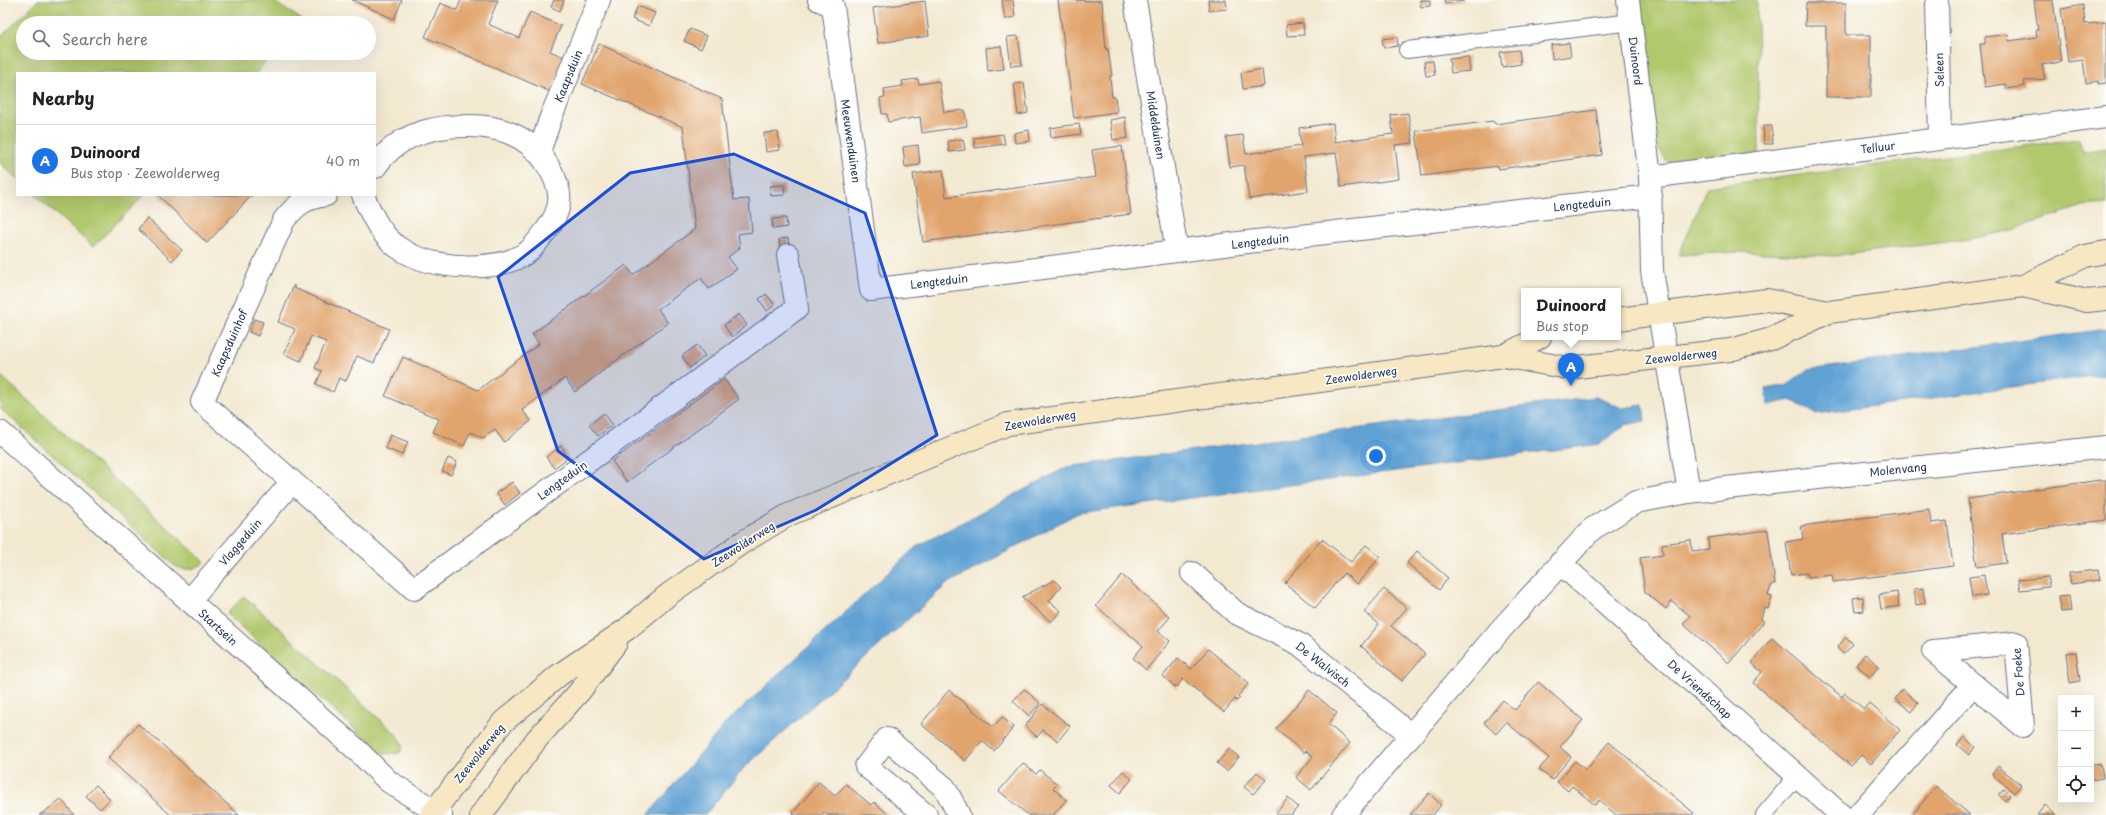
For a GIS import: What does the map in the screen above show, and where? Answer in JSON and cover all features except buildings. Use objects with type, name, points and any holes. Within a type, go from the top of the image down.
[{"type":"main road","name":"Zeewolderweg","points":[[435,813],[503,722],[559,675],[627,629],[669,594],[737,546],[788,515],[1008,424],[1503,356],[1568,368],[1730,350],[1771,339],[1829,312],[2023,286],[2084,256],[2106,252]]},
{"type":"main road","name":"Zeewolderweg","points":[[2023,286],[2087,301],[2106,299]]},
{"type":"main road","name":"Zeewolderweg","points":[[1621,319],[1767,300],[1829,312]]},
{"type":"main road","name":"Zeewolderweg","points":[[1503,356],[1534,340]]},
{"type":"main road","name":"Zeewolderweg","points":[[481,815],[536,740],[580,691],[627,629]]},
{"type":"street","name":"Kaapsduin","points":[[539,152],[550,117],[599,0]]},
{"type":"street","name":"Meeuwenduinen","points":[[819,0],[833,6],[871,290]]},
{"type":"street","name":"Middelduinen","points":[[1135,0],[1177,251]]},
{"type":"street","name":"Duinoord","points":[[1628,0],[1651,187],[1652,271],[1667,358]]},
{"type":"street","name":"Seleen","points":[[1937,0],[1940,139]]},
{"type":"street","name":"Telluur","points":[[1651,187],[1940,139],[2106,117]]},
{"type":"street","points":[[363,196],[378,227],[402,250],[431,262],[466,267],[489,265],[525,254],[545,232],[557,214],[560,191],[551,171],[539,152],[520,137],[487,126],[444,126],[419,133],[397,143],[382,157],[376,166]]},
{"type":"street","name":"Lengteduin","points":[[871,290],[1177,251],[1651,187]]},
{"type":"street","name":"Kaapsduinhof","points":[[292,482],[202,402],[284,220],[295,206],[311,197],[318,196]]},
{"type":"street","name":"Lengteduin","points":[[292,482],[414,589],[797,308],[788,255]]},
{"type":"street","points":[[1667,358],[1689,492]]},
{"type":"street","name":"Startsein","points":[[0,432],[358,751],[388,781],[435,813]]},
{"type":"street","name":"Molenvang","points":[[1560,563],[1592,529],[1636,502],[1689,492],[2106,447]]},
{"type":"street","name":"Vlaggeduin","points":[[188,601],[292,482]]},
{"type":"street","points":[[1342,815],[1560,563]]},
{"type":"street","name":"De Vriendschap","points":[[1560,563],[1841,815]]},
{"type":"street","name":"De Walvisch","points":[[1192,573],[1236,613],[1299,644],[1411,736]]},
{"type":"street","name":"De Foeke","points":[[2016,643],[2023,726],[1974,685],[1933,651],[2016,643]]},
{"type":"street","points":[[1858,815],[1974,685]]},
{"type":"street","points":[[926,815],[866,766],[887,739],[946,788],[959,815]]},
{"type":"lane","points":[[1407,50],[1631,22]]},
{"type":"lane","points":[[1764,815],[1797,776]]},
{"type":"highlighted area","points":[[734,154],[865,213],[937,435],[816,510],[704,559],[558,451],[498,277],[630,173]]},
{"type":"green space","points":[[38,0],[271,0],[296,16],[22,16]]},
{"type":"green space","points":[[1639,0],[1757,0],[1759,153],[1672,164],[1666,160],[1658,148]]},
{"type":"green space","points":[[16,22],[16,60],[267,60],[257,72],[16,72],[16,178],[0,163],[0,38]]},
{"type":"green space","points":[[2079,139],[2083,152],[2106,148],[2106,204],[2082,206],[2009,231],[1970,239],[1835,256],[1742,252],[1679,255],[1707,187]]},
{"type":"green space","points":[[36,196],[143,196],[93,247]]},
{"type":"green space","points":[[0,375],[205,562],[191,569],[183,569],[175,566],[0,408]]},
{"type":"green space","points":[[244,596],[395,733],[403,745],[400,753],[382,754],[228,615],[228,612]]},
{"type":"water","points":[[2106,329],[2106,374],[1816,414],[1791,400],[1768,405],[1766,389],[1788,385],[1808,370]]},
{"type":"water","points":[[1596,397],[1622,408],[1643,405],[1645,421],[1625,425],[1600,444],[1078,513],[947,584],[743,769],[705,815],[648,815],[726,723],[916,547],[1067,467]]},
{"type":"place","name":"Duinoord","points":[[1571,386]]}]
